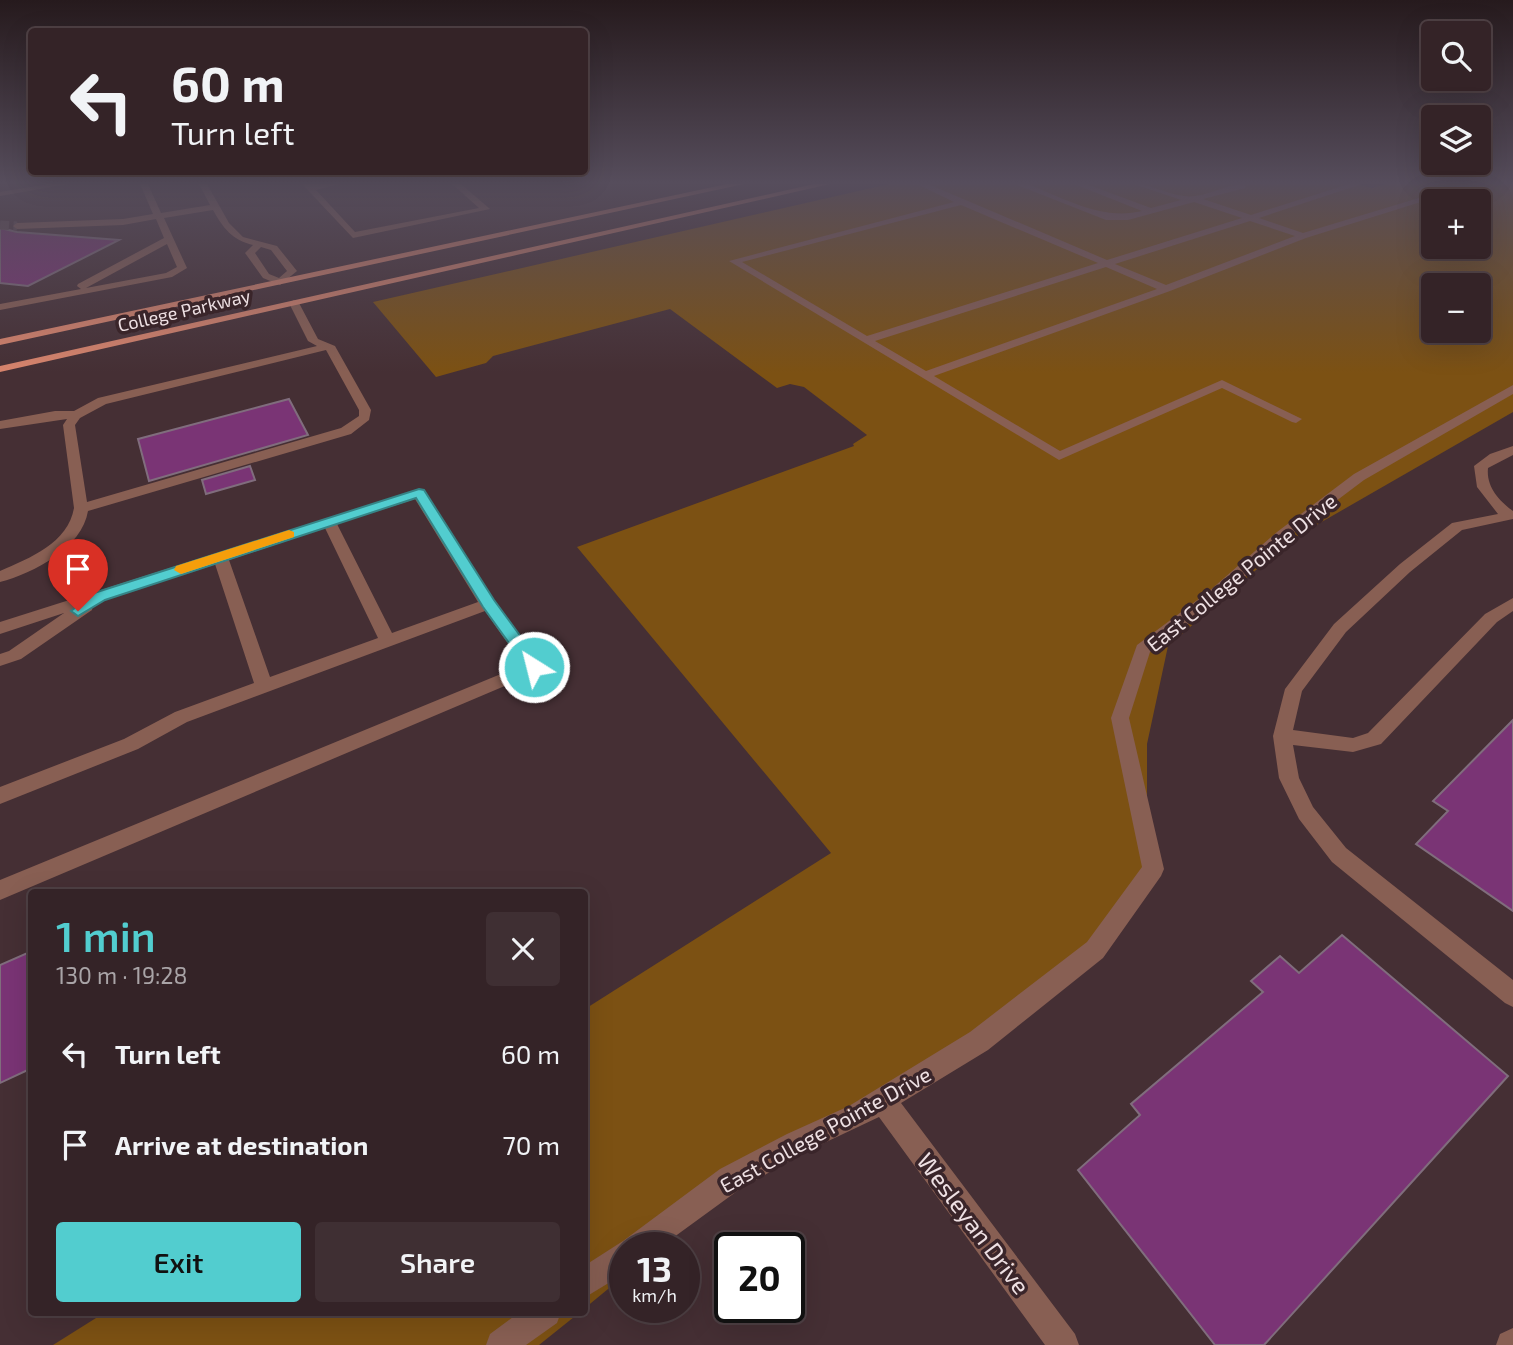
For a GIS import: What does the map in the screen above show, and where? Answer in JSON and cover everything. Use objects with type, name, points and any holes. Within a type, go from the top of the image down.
[{"type":"main road","name":"College Parkway","points":[[0,342],[445,247]]},
{"type":"main road","name":"College Parkway","points":[[0,369],[545,247]]},
{"type":"main road","points":[[280,282],[294,303]]},
{"type":"street","points":[[65,295],[155,247]]},
{"type":"street","points":[[0,307],[169,275],[182,268],[172,247]]},
{"type":"street","points":[[256,247],[250,253],[266,276],[280,282],[292,271],[274,248],[267,247]]},
{"type":"street","points":[[789,247],[734,261],[1059,456],[1222,384],[1296,419]]},
{"type":"street","points":[[1069,247],[1166,289]]},
{"type":"street","points":[[866,340],[1156,247]]},
{"type":"street","points":[[925,375],[1166,289],[1275,247]]},
{"type":"street","points":[[81,508],[346,431],[360,423],[366,417],[365,410],[329,346],[314,341],[294,303]]},
{"type":"street","points":[[0,577],[53,548],[71,534],[81,519],[69,425],[76,415],[102,401],[329,346]]},
{"type":"street","name":"East College Pointe Drive","points":[[657,1232],[730,1179],[796,1143],[858,1115],[979,1041],[1095,950],[1153,869],[1120,719],[1143,649],[1214,596],[1282,535],[1359,477],[1510,394]]},
{"type":"street","points":[[0,425],[55,415],[76,415]]},
{"type":"street","points":[[1511,515],[1488,495],[1479,474],[1482,466],[1513,450]]},
{"type":"street","points":[[0,628],[419,493],[488,604],[534,667],[0,890]]},
{"type":"street","points":[[1511,515],[1457,526],[1405,568],[1340,628],[1294,689],[1282,736],[1289,778],[1307,813],[1339,855],[1513,995]]},
{"type":"street","points":[[329,522],[388,641]]},
{"type":"street","points":[[220,556],[264,687]]},
{"type":"street","points":[[0,660],[15,655],[99,597]]},
{"type":"street","points":[[1282,736],[1353,746],[1374,739],[1491,618],[1513,603]]},
{"type":"street","points":[[0,796],[131,744],[181,717],[488,604]]},
{"type":"street","name":"Wesleyan Drive","points":[[883,1100],[1064,1345]]},
{"type":"street","points":[[588,1281],[609,1266]]},
{"type":"street","points":[[501,1345],[540,1316]]},
{"type":"shaded area","points":[[615,247],[1421,247],[1421,259],[1491,259],[1491,247],[1513,247],[1513,412],[1292,539],[1168,646],[1147,744],[1147,892],[1070,983],[652,1232],[609,1232],[609,1288],[588,1306],[588,1007],[831,853],[577,547],[854,446],[853,444],[867,435],[804,387],[790,384],[777,388],[670,309],[493,356],[486,363],[436,377],[373,302]]},
{"type":"shaded area","points":[[99,1316],[575,1316],[539,1345],[53,1345]]},
{"type":"building","points":[[0,247],[106,247],[28,286],[0,283]]},
{"type":"building","points":[[289,399],[308,435],[149,481],[138,439]]},
{"type":"building","points":[[250,466],[255,480],[206,494],[202,480]]},
{"type":"building","points":[[1513,720],[1513,911],[1416,844],[1448,811],[1433,801]]},
{"type":"building","points":[[1342,935],[1508,1076],[1264,1345],[1215,1345],[1078,1170],[1140,1115],[1131,1104],[1263,992],[1251,981],[1280,956],[1299,973]]},
{"type":"building","points":[[28,953],[28,1070],[0,1083],[0,965]]},
{"type":"slow traffic","points":[[181,570],[289,535]]},
{"type":"route","points":[[78,611],[99,597],[419,493],[488,604],[534,667]]}]
